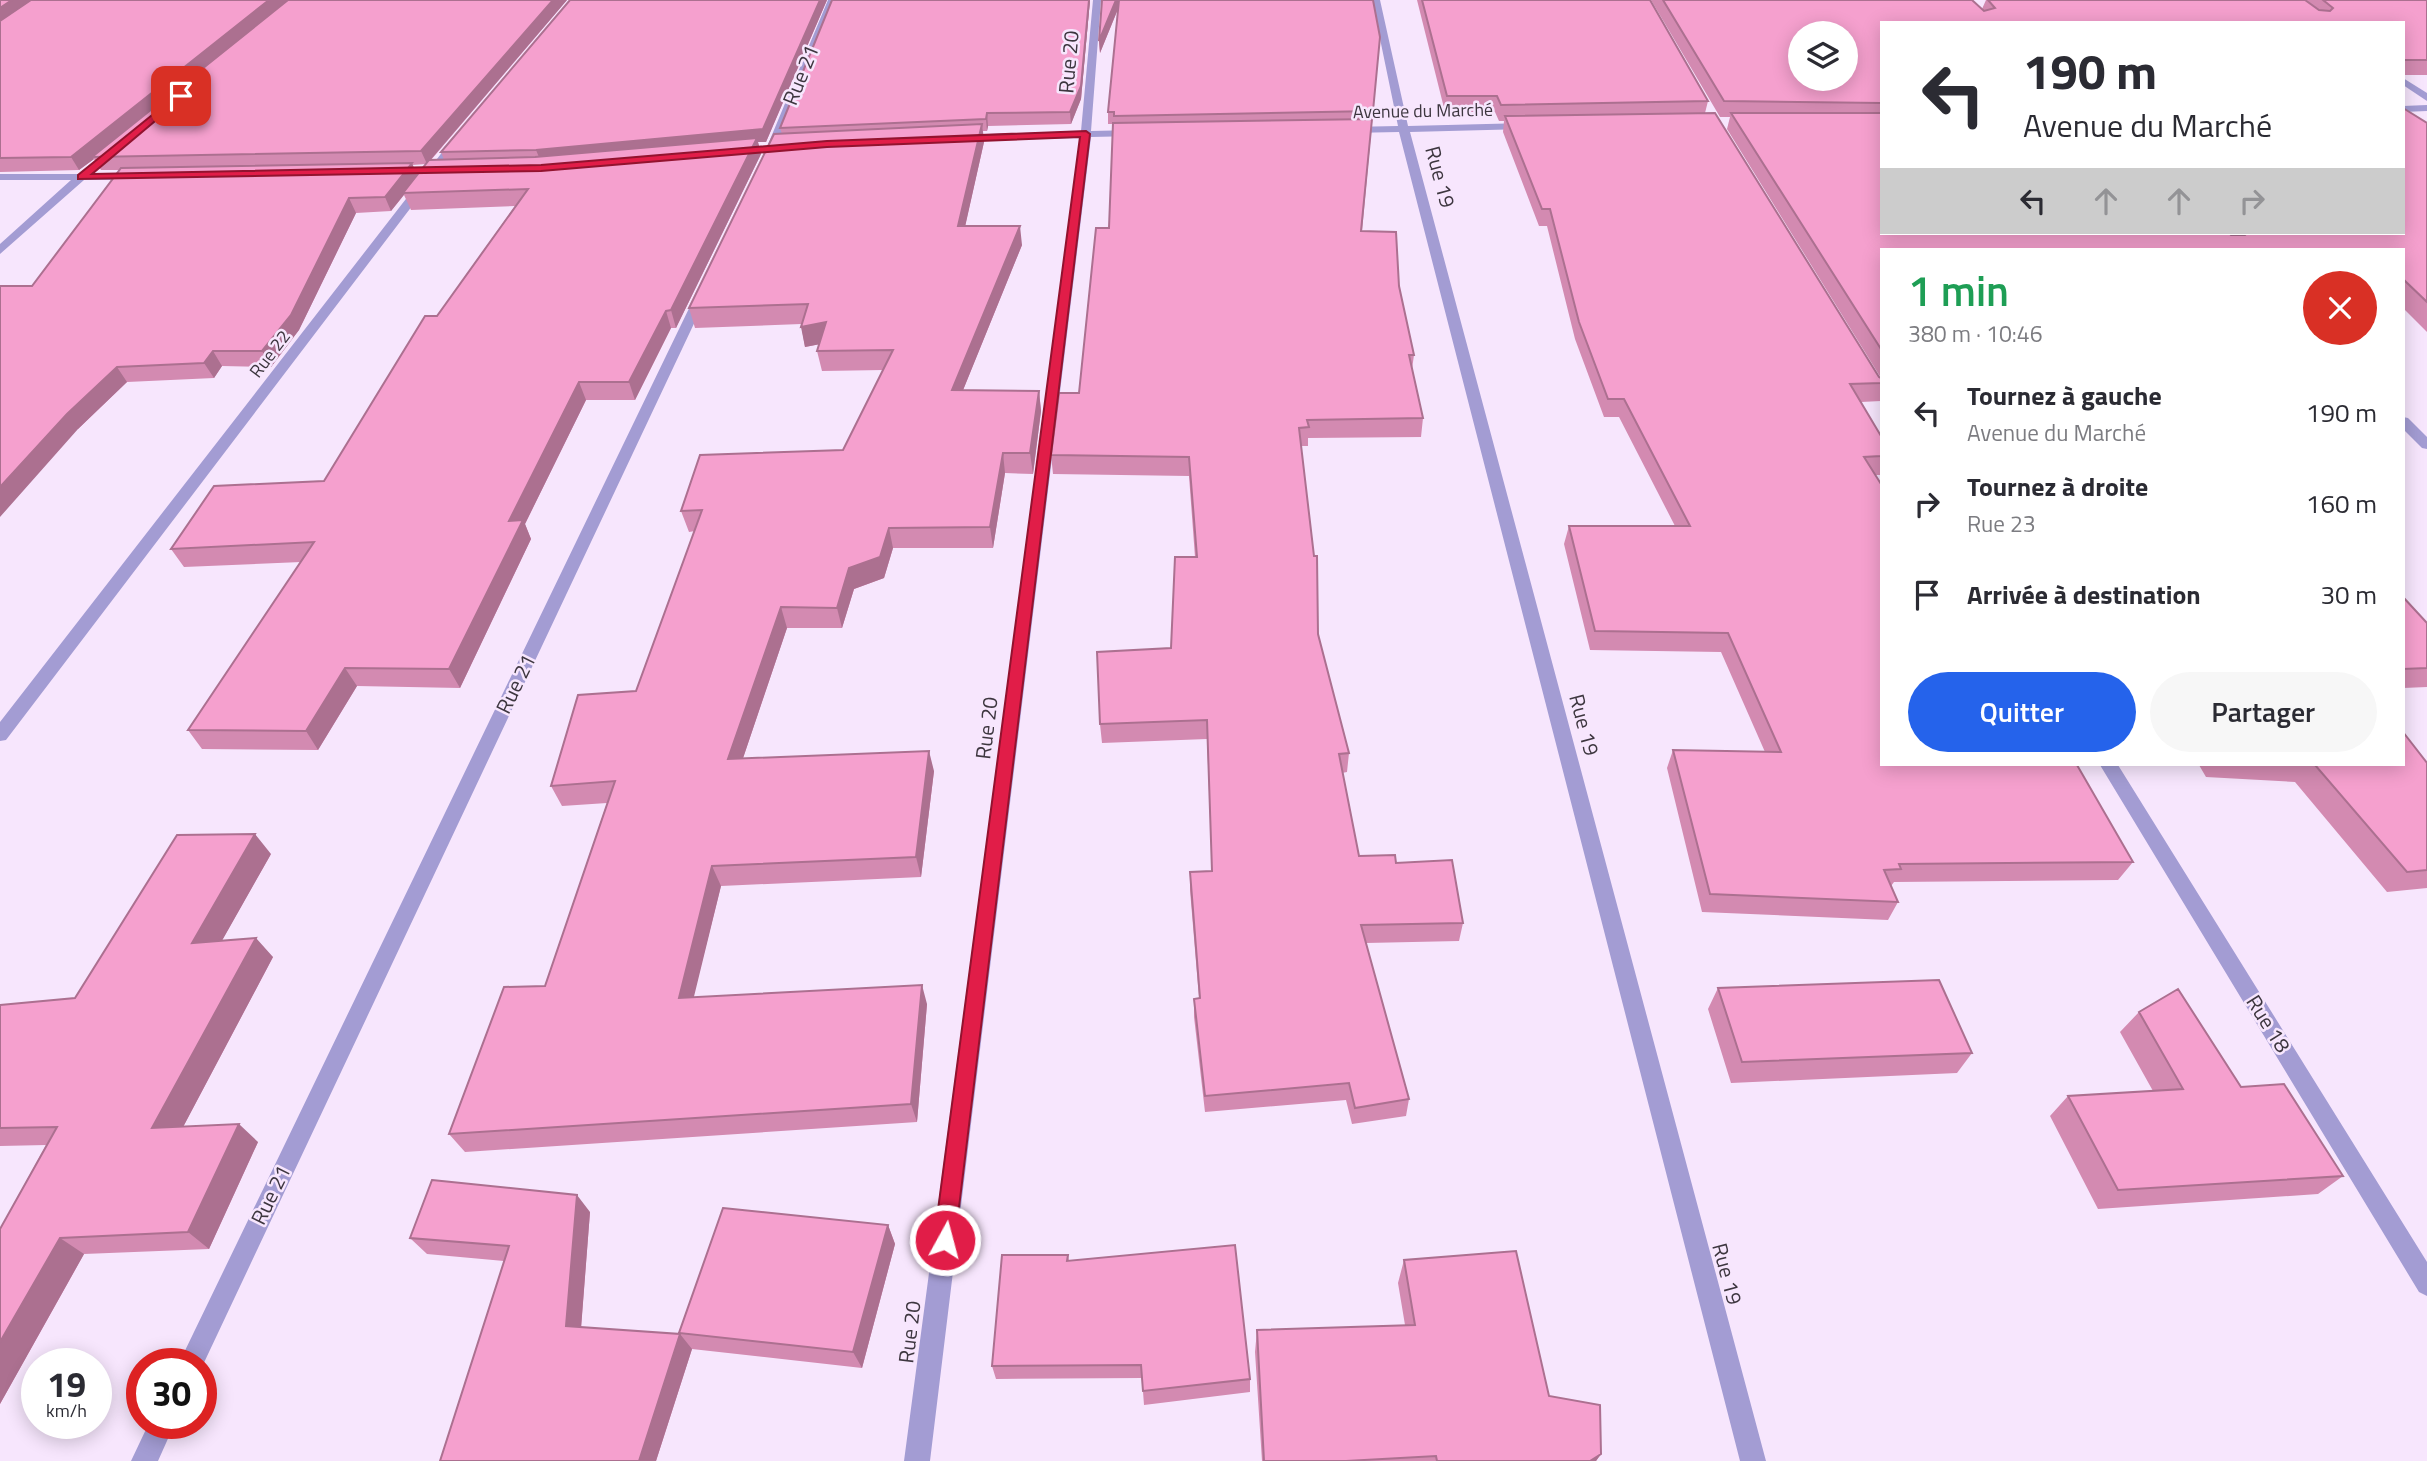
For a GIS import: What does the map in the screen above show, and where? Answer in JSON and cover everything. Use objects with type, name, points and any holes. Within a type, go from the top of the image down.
[{"type":"street","name":"Rue 21","points":[[760,173],[832,0]]},
{"type":"street","name":"Rue 20","points":[[917,1461],[1086,134],[1097,0]]},
{"type":"street","name":"Rue 19","points":[[1376,0],[1404,130],[1753,1461]]},
{"type":"street","points":[[2405,82],[2427,98]]},
{"type":"street","points":[[2405,109],[2427,108]]},
{"type":"street","name":"Avenue du Marché","points":[[1339,130],[1536,126]]},
{"type":"street","name":"Rue 22","points":[[0,735],[432,170],[468,127]]},
{"type":"street","points":[[951,138],[1153,132]]},
{"type":"street","points":[[0,250],[92,169]]},
{"type":"street","points":[[0,177],[150,177]]},
{"type":"street","name":"Rue 21","points":[[198,1348],[706,285]]},
{"type":"street","points":[[2405,423],[2427,445]]},
{"type":"street","name":"Rue 18","points":[[2110,766],[2427,1284]]},
{"type":"street","points":[[144,1461],[154,1439]]},
{"type":"building","points":[[0,0],[12,0],[0,8]]},
{"type":"building","points":[[31,0],[269,0],[71,157],[0,158],[0,21]]},
{"type":"building","points":[[288,0],[553,0],[421,151],[92,157]]},
{"type":"building","points":[[570,0],[820,0],[763,129],[536,150],[441,152]]},
{"type":"building","points":[[832,0],[1089,0],[1081,86],[1070,112],[987,113],[986,119],[780,128]]},
{"type":"building","points":[[1102,0],[1116,0],[1099,41]]},
{"type":"building","points":[[1119,0],[1373,0],[1380,37],[1373,111],[1114,116],[1114,112],[1108,112]]},
{"type":"building","points":[[1422,0],[1650,0],[1708,101],[1501,105],[1497,96],[1447,96]]},
{"type":"building","points":[[1663,0],[1972,0],[1984,11],[1995,8],[1988,0],[2305,0],[2319,10],[2330,11],[2333,8],[2323,0],[2427,0],[2427,60],[2405,60],[2405,21],[1880,21],[1880,103],[1724,101]]},
{"type":"building","points":[[2405,109],[2427,123],[2427,302],[2405,281],[2405,248],[1880,248],[1880,347],[1731,113],[1880,113],[1880,235],[2405,235]]},
{"type":"building","points":[[1715,113],[1880,378],[1880,383],[1850,384],[1880,434],[1880,456],[1864,457],[1880,482],[1880,766],[2078,766],[2133,862],[1899,864],[1901,869],[1884,870],[1898,902],[1710,894],[1673,750],[1781,752],[1728,633],[1595,631],[1569,526],[1690,526],[1624,399],[1608,399],[1579,322],[1550,209],[1542,209],[1505,116]]},
{"type":"building","points":[[1372,119],[1361,231],[1396,232],[1399,286],[1414,355],[1409,355],[1423,418],[1307,420],[1309,427],[1299,428],[1314,556],[1317,556],[1318,634],[1349,753],[1339,754],[1359,856],[1395,855],[1396,863],[1452,860],[1463,923],[1361,925],[1409,1099],[1355,1108],[1349,1083],[1205,1096],[1194,999],[1200,998],[1190,872],[1212,871],[1207,720],[1100,724],[1097,652],[1171,648],[1175,557],[1197,557],[1189,457],[1051,455],[1059,393],[1079,393],[1096,228],[1109,228],[1113,123]]},
{"type":"building","points":[[982,124],[958,226],[1020,226],[952,390],[1039,391],[1030,453],[1003,453],[990,527],[889,528],[880,557],[849,568],[837,608],[781,607],[728,759],[929,751],[916,857],[712,866],[679,998],[922,985],[911,1104],[449,1134],[504,987],[545,986],[615,781],[551,786],[578,695],[636,691],[702,510],[681,511],[700,455],[843,450],[893,350],[817,351],[826,322],[801,327],[808,304],[689,308],[774,134]]},
{"type":"building","points":[[757,138],[671,310],[666,311],[629,382],[579,382],[509,521],[523,520],[449,669],[345,668],[306,731],[188,730],[314,542],[171,549],[214,486],[324,481],[425,316],[437,316],[528,189],[403,193],[429,160],[535,157]]},
{"type":"building","points":[[412,163],[385,197],[349,198],[291,315],[262,351],[213,351],[204,363],[117,367],[67,414],[0,487],[0,286],[32,286],[121,168]]},
{"type":"building","points":[[2405,599],[2427,623],[2427,668],[2405,669]]},
{"type":"building","points":[[2405,735],[2427,763],[2427,870],[2407,872],[2316,766],[2405,766]]},
{"type":"building","points":[[255,834],[192,943],[256,938],[152,1128],[239,1124],[188,1232],[60,1238],[0,1342],[0,1229],[57,1127],[0,1128],[0,1005],[75,998],[177,835]]},
{"type":"building","points":[[1939,980],[1972,1053],[1742,1062],[1718,988]]},
{"type":"building","points":[[2178,989],[2241,1087],[2284,1084],[2343,1176],[2118,1190],[2068,1096],[2183,1089],[2139,1012]]},
{"type":"building","points":[[432,1180],[577,1195],[566,1326],[680,1334],[639,1461],[440,1461],[509,1246],[410,1238]]},
{"type":"building","points":[[723,1208],[888,1225],[853,1352],[679,1333]]},
{"type":"building","points":[[1235,1245],[1250,1379],[1143,1391],[1141,1365],[992,1366],[1002,1255],[1068,1255],[1067,1261]]},
{"type":"building","points":[[1516,1251],[1549,1396],[1600,1405],[1601,1454],[1590,1461],[1437,1461],[1436,1456],[1346,1461],[1264,1461],[1257,1330],[1415,1325],[1404,1260]]},
{"type":"route","points":[[181,96],[82,177],[541,168],[827,144],[1086,134],[945,1240]]}]
